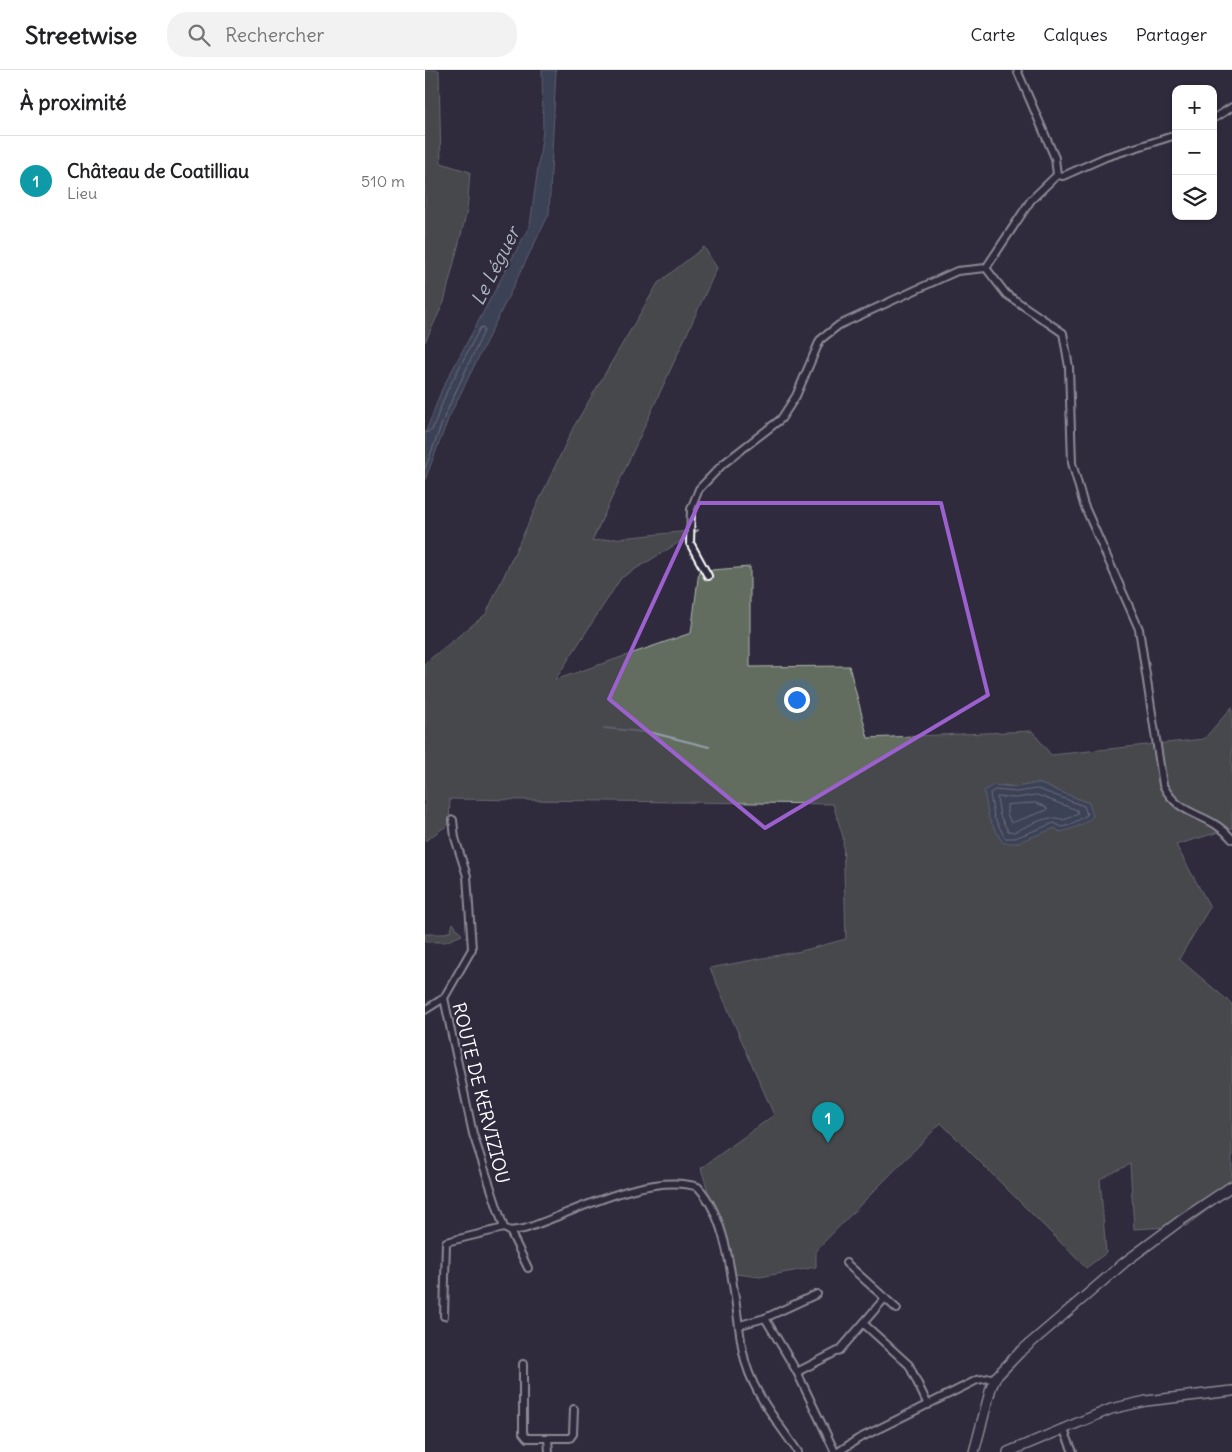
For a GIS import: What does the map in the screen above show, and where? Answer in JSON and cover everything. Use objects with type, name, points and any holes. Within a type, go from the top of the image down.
[{"type":"main road","points":[[974,1452],[989,1392],[996,1377],[1019,1353],[1108,1275],[1180,1221],[1232,1186]]},
{"type":"main road","points":[[1008,1452],[1111,1409],[1146,1401],[1232,1392]]},
{"type":"street","points":[[1017,70],[1055,158],[1057,175]]},
{"type":"street","points":[[1217,116],[1232,107]]},
{"type":"street","points":[[1057,175],[1063,176],[1106,157],[1172,136]]},
{"type":"street","points":[[986,268],[1031,200],[1057,175]]},
{"type":"street","points":[[708,576],[690,543],[691,508],[699,489],[723,464],[781,419],[797,396],[820,340],[839,325],[957,271],[986,268]]},
{"type":"street","points":[[986,268],[1006,294],[1063,333],[1069,367],[1072,463],[1084,505],[1139,629],[1163,785],[1173,802],[1183,810],[1209,819],[1232,839]]},
{"type":"street","points":[[444,998],[472,949],[467,876],[455,838],[453,820]]},
{"type":"street","name":"ROUTE DE KERVIZIOU","points":[[425,1010],[444,998],[473,1134],[507,1229],[528,1268]]},
{"type":"street","points":[[444,1316],[446,1242],[507,1229],[532,1226],[629,1190],[658,1184],[681,1182],[698,1187],[704,1193],[716,1216],[733,1275],[743,1353],[755,1388],[798,1452]]},
{"type":"street","points":[[846,1263],[897,1309]]},
{"type":"street","points":[[740,1325],[765,1318],[817,1294]]},
{"type":"street","points":[[797,1372],[839,1350],[885,1298]]},
{"type":"street","points":[[765,1318],[797,1372],[836,1452],[977,1380],[996,1377]]},
{"type":"street","points":[[864,1324],[909,1365],[928,1405]]},
{"type":"street","points":[[523,1364],[523,1434],[527,1438],[570,1438],[573,1434],[574,1409]]},
{"type":"street","points":[[1063,1428],[1073,1452]]},
{"type":"street","points":[[548,1438],[549,1452]]},
{"type":"highlighted area","points":[[699,503],[941,503],[988,695],[765,828],[609,699]]},
{"type":"green space","points":[[425,70],[439,70],[441,163],[470,172],[467,211],[444,302],[425,342]]},
{"type":"green space","points":[[704,247],[717,268],[592,541],[699,530],[621,578],[555,680],[691,633],[699,571],[750,567],[750,667],[849,666],[868,738],[1032,731],[1051,755],[1204,739],[1232,707],[1232,828],[1176,845],[1210,907],[1179,959],[1232,1004],[1232,1191],[1186,1226],[1134,1229],[1130,1164],[1100,1179],[1106,1253],[1086,1268],[941,1123],[816,1250],[816,1267],[760,1277],[736,1274],[728,1258],[701,1168],[774,1115],[710,968],[801,951],[846,939],[843,837],[833,804],[450,799],[449,824],[425,841],[425,663],[486,614],[573,428],[658,283]],"holes":[[[1038,783],[1089,803],[1060,832],[1055,828],[1047,830],[1003,785],[1016,787]]]},
{"type":"green space","points":[[453,923],[462,935],[445,942],[425,942],[425,934],[442,934],[451,931]]},
{"type":"water","points":[[542,70],[556,70],[549,214],[449,417],[425,480],[425,434],[442,389],[530,225],[543,131]]},
{"type":"water","points":[[1038,783],[1089,803],[1093,816],[1069,830],[1060,832],[1055,828],[1016,843],[1003,843],[989,819],[984,791],[993,785],[1016,787]]},
{"type":"waterway","points":[[604,728],[653,733],[709,747]]},
{"type":"place","name":"Château de Coatilliau","points":[[828,1143]]},
{"type":"water label","name":"Le Léguer","points":[[495,266]]}]
